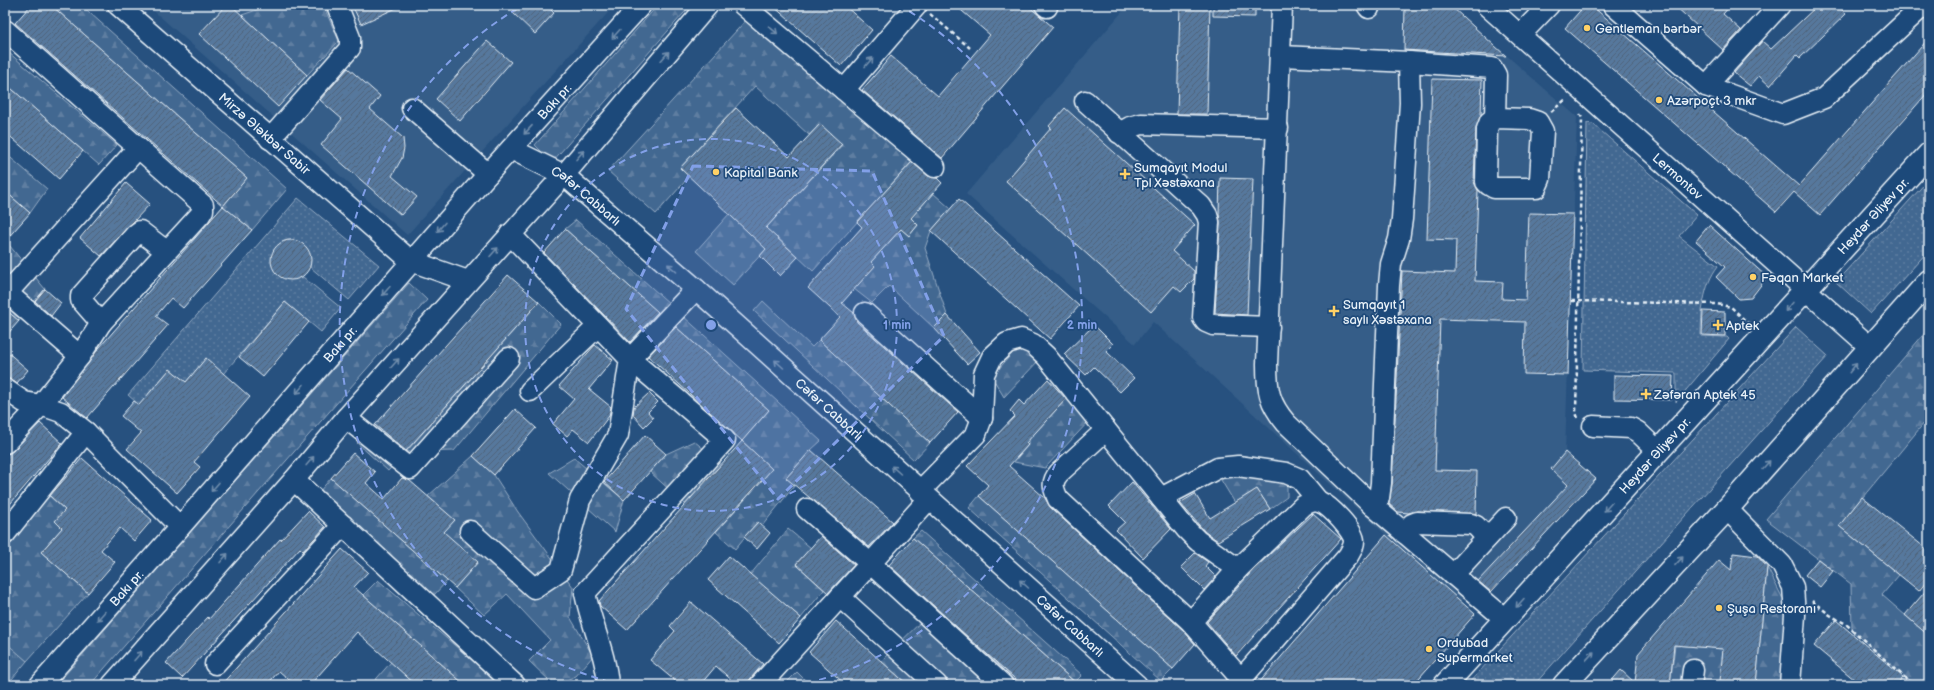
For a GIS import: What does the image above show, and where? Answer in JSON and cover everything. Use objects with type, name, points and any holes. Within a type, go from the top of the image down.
[{"type":"main road","name":"Heydər Əliyev pr.","points":[[1445,685],[1929,154]]},
{"type":"main road","points":[[1564,685],[1728,509],[1929,281]]},
{"type":"street","name":"Mirzə Ələkbər Sabir","points":[[118,5],[411,261]]},
{"type":"street","points":[[270,139],[350,48],[350,38],[337,5]]},
{"type":"street","name":"Bakı pr.","points":[[40,685],[180,527],[411,261],[510,149],[641,5]]},
{"type":"street","points":[[119,683],[346,418],[564,174],[708,5]]},
{"type":"street","points":[[743,5],[935,167]]},
{"type":"street","points":[[1282,5],[1267,383],[1275,410],[1286,423],[1373,506],[1505,619]]},
{"type":"street","name":"Lermontov","points":[[1486,5],[1521,34],[1572,93],[1805,289],[1870,347]]},
{"type":"street","points":[[1521,34],[1549,5]]},
{"type":"street","points":[[1613,5],[1706,86],[1783,114],[1824,98],[1924,5]]},
{"type":"street","points":[[1706,86],[1780,5]]},
{"type":"street","points":[[844,90],[921,7]]},
{"type":"street","points":[[5,30],[203,205],[203,210],[200,215],[166,250],[101,323],[80,356],[41,405],[5,443]]},
{"type":"street","points":[[1280,56],[1409,62],[1492,68],[1496,76],[1495,118]]},
{"type":"street","points":[[1373,506],[1378,498],[1381,483],[1390,264],[1399,239],[1402,219],[1410,103],[1409,62]]},
{"type":"street","points":[[1085,101],[1201,206],[1208,215],[1209,222],[1203,318],[1206,322],[1214,324],[1269,327]]},
{"type":"street","points":[[412,108],[488,174]]},
{"type":"street","points":[[1495,118],[1530,119],[1538,122],[1543,131],[1540,179],[1536,188],[1494,188],[1489,186],[1486,182],[1487,129],[1490,121],[1495,118]]},
{"type":"street","points":[[1119,133],[1130,127],[1141,124],[1278,128]]},
{"type":"street","points":[[80,356],[6,292],[138,148]]},
{"type":"street","name":"Cəfər Cabbarlı","points":[[510,149],[564,174],[696,289],[1136,685]]},
{"type":"street","points":[[101,323],[81,300],[81,296],[136,234],[140,231],[166,250]]},
{"type":"street","points":[[510,234],[630,359],[725,440],[585,594],[590,616],[607,670],[608,685]]},
{"type":"street","points":[[411,261],[468,281]]},
{"type":"street","points":[[470,531],[534,588],[561,570],[580,500],[618,435],[630,359],[696,289]]},
{"type":"street","points":[[865,313],[982,418]]},
{"type":"street","points":[[530,391],[598,326]]},
{"type":"street","points":[[760,685],[870,564],[924,495],[976,434],[982,418],[984,374],[992,357],[1007,343],[1021,339],[1033,344],[1046,356],[1161,498],[1198,541],[1238,569]]},
{"type":"street","points":[[346,418],[410,469],[509,358]]},
{"type":"street","points":[[5,389],[24,402],[41,405],[61,412],[86,432],[180,527]]},
{"type":"street","points":[[1593,426],[1631,428],[1638,432],[1658,451]]},
{"type":"street","points":[[1106,430],[1053,480],[1053,488],[1058,499],[1191,622],[1238,682],[1348,556],[1354,546],[1352,533],[1328,506],[1319,502],[1311,502],[1302,506],[1238,569],[1191,622]]},
{"type":"street","points":[[5,534],[86,432]]},
{"type":"street","points":[[1161,498],[1218,468],[1238,466],[1270,470],[1300,479],[1309,488],[1319,502]]},
{"type":"street","points":[[294,480],[516,685]]},
{"type":"street","points":[[807,509],[1003,685]]},
{"type":"street","points":[[1728,509],[1782,565],[1793,587],[1795,615],[1790,685]]},
{"type":"street","points":[[1453,575],[1506,518]]},
{"type":"street","points":[[1404,533],[1412,524],[1417,522],[1471,524],[1476,526],[1487,538]]},
{"type":"street","points":[[215,664],[343,525]]},
{"type":"street","points":[[840,597],[937,685]]},
{"type":"path","points":[[921,7],[970,48]]},
{"type":"path","points":[[1570,105],[1572,93]]},
{"type":"path","points":[[1538,122],[1572,93]]},
{"type":"path","points":[[1575,110],[1582,118],[1576,413],[1578,418],[1593,426]]},
{"type":"path","points":[[1570,301],[1725,305],[1732,307],[1762,337]]},
{"type":"path","points":[[1793,587],[1830,615],[1846,624],[1913,685]]},
{"type":"highlighted area","points":[[693,166],[872,171],[944,336],[778,499],[626,309]]},
{"type":"shaded area","points":[[147,5],[615,5],[407,235]]},
{"type":"shaded area","name":"Sumqayıt 1 saylı Xəstəxana","points":[[1128,5],[1449,5],[1577,117],[1565,452],[1551,469],[1568,485],[1460,601],[1153,322],[1135,344],[966,194]]},
{"type":"green space","points":[[51,5],[81,5],[287,189],[252,230],[223,206],[247,178]]},
{"type":"green space","points":[[271,5],[323,5],[339,41],[307,75],[242,15]]},
{"type":"green space","points":[[658,5],[691,5],[552,162],[535,145]]},
{"type":"green space","points":[[748,18],[915,158],[813,271],[777,237],[733,285],[696,251],[729,214],[756,239],[842,145],[820,124],[809,135],[755,86],[680,168],[689,177],[656,214],[608,171]]},
{"type":"green space","points":[[8,52],[117,145],[99,165],[5,83],[5,56]]},
{"type":"green space","points":[[1587,123],[1593,124],[1697,215],[1679,236],[1718,266],[1706,291],[1702,309],[1701,336],[1727,337],[1729,339],[1676,402],[1676,373],[1583,370]]},
{"type":"green space","points":[[5,153],[47,189],[30,213],[5,191]]},
{"type":"green space","points":[[1929,179],[1929,250],[1871,314],[1836,282]]},
{"type":"green space","points":[[933,193],[951,209],[931,231],[925,248],[947,315],[934,328],[889,286],[872,303],[854,289],[875,266],[871,262],[895,236],[889,218],[909,236],[918,225],[911,218]]},
{"type":"green space","points":[[298,198],[379,265],[349,300],[310,267],[310,257],[307,249],[302,244],[296,240],[282,242],[276,248],[272,256],[274,270],[283,277],[289,279],[303,277],[341,308],[321,332],[285,302],[223,374],[206,359],[186,382],[170,369],[148,394],[162,407],[153,417],[128,395]]},
{"type":"green space","points":[[576,220],[670,304],[660,314],[565,229]]},
{"type":"green space","points":[[5,240],[45,289],[19,321],[5,309]]},
{"type":"green space","points":[[409,283],[427,300],[90,685],[56,685]]},
{"type":"green space","points":[[763,301],[812,347],[819,340],[930,443],[914,460],[754,311]]},
{"type":"green space","points":[[539,302],[561,324],[454,451],[406,452]]},
{"type":"green space","points":[[683,316],[821,441],[786,478],[795,485],[762,526],[757,522],[735,549],[716,532],[772,469],[742,441],[769,410],[674,325]]},
{"type":"green space","points":[[1796,327],[1828,356],[1534,685],[1467,685]]},
{"type":"green space","points":[[1929,328],[1929,417],[1839,526],[1899,575],[1882,595],[1929,636],[1929,685],[1907,685],[1910,681],[1852,631],[1851,584],[1766,519]]},
{"type":"green space","points":[[1020,344],[1041,358],[1004,397],[992,377]]},
{"type":"green space","points":[[1068,397],[1091,419],[1045,468],[1014,462],[1028,445],[1030,438]]},
{"type":"green space","points":[[375,425],[406,452],[388,471],[357,443]]},
{"type":"green space","points":[[694,441],[721,463],[685,504],[650,472],[666,454]]},
{"type":"green space","points":[[473,456],[494,475],[518,512],[573,587],[570,617],[593,656],[576,676],[554,685],[529,661],[550,640],[507,594],[484,615],[455,588],[478,562],[434,543],[454,520],[428,496]]},
{"type":"green space","points":[[574,458],[624,500],[615,532],[549,473]]},
{"type":"green space","points":[[1238,470],[1287,478],[1287,497],[1270,509],[1257,489],[1235,503],[1221,480]]},
{"type":"green space","points":[[331,478],[447,581],[433,596],[319,492]]},
{"type":"green space","points":[[49,496],[65,510],[55,521],[62,528],[41,552],[88,593],[27,661],[5,642],[5,546]]},
{"type":"green space","points":[[979,496],[1173,669],[1161,681],[969,508]]},
{"type":"green space","points":[[788,529],[811,548],[796,564],[824,590],[801,618],[750,575]]},
{"type":"green space","points":[[921,531],[1082,675],[1075,682],[913,538]]},
{"type":"green space","points":[[1767,567],[1789,611],[1782,685],[1745,685],[1746,683],[1756,684]]},
{"type":"green space","points":[[378,580],[501,685],[465,685],[426,650],[405,675],[416,685],[371,685],[412,638],[363,595]]},
{"type":"green space","points":[[935,608],[1022,685],[908,685],[881,661]]},
{"type":"green space","points":[[1675,645],[1723,649],[1720,685],[1670,685]]},
{"type":"green space","points":[[10,646],[27,661],[7,685],[5,685],[5,652]]},
{"type":"green space","points":[[797,672],[810,685],[784,685]]},
{"type":"building","points":[[31,5],[51,5],[247,178],[223,206],[15,23]]},
{"type":"building","points":[[226,5],[231,5],[307,75],[278,107],[199,34]]},
{"type":"building","points":[[352,5],[403,5],[361,24]]},
{"type":"building","points":[[521,5],[546,5],[554,13],[535,34],[513,13]]},
{"type":"building","points":[[772,5],[844,5],[872,30],[841,66]]},
{"type":"building","points":[[955,5],[1027,5],[1053,27],[942,158],[862,90],[891,56],[938,96],[990,35]]},
{"type":"building","points":[[1180,5],[1210,5],[1207,114],[1177,114]]},
{"type":"building","points":[[1213,5],[1255,5],[1255,17],[1213,16]]},
{"type":"building","points":[[1585,5],[1591,5],[1799,186],[1929,38],[1929,91],[1820,215],[1794,192],[1776,212],[1565,28]]},
{"type":"building","points":[[1674,5],[1731,5],[1723,14],[1741,30],[1723,50]]},
{"type":"building","points":[[1818,5],[1837,5],[1846,14],[1800,58],[1797,55],[1770,86],[1759,76],[1750,86],[1734,73],[1762,41],[1771,49]]},
{"type":"building","points":[[1405,6],[1452,7],[1506,56],[1404,50]]},
{"type":"building","points":[[487,41],[511,62],[460,121],[436,99]]},
{"type":"building","points":[[348,68],[380,96],[370,109],[403,138],[404,148],[402,158],[392,176],[417,197],[401,215],[321,145],[342,119],[320,100]]},
{"type":"building","points":[[1432,79],[1482,80],[1481,115],[1476,129],[1474,182],[1478,190],[1475,281],[1503,282],[1502,299],[1526,300],[1529,213],[1573,214],[1568,375],[1524,374],[1525,322],[1440,319],[1435,470],[1477,471],[1476,514],[1417,511],[1409,513],[1398,512],[1389,504],[1392,484],[1402,271],[1455,273],[1456,240],[1427,239]]},
{"type":"building","points":[[5,83],[83,151],[59,179],[5,132]]},
{"type":"building","name":"Kapital Bank","points":[[736,108],[789,157],[820,124],[842,144],[766,228],[798,257],[780,276],[760,256],[766,249],[680,168]]},
{"type":"building","points":[[1065,108],[1195,225],[1172,251],[1194,271],[1194,279],[1181,292],[1174,286],[1151,312],[1006,181],[1051,128],[1049,126]]},
{"type":"building","points":[[912,162],[928,176],[937,178],[942,183],[911,218],[918,225],[909,236],[901,229],[871,262],[875,266],[842,303],[854,313],[857,322],[958,412],[930,443],[819,340],[840,317],[808,288],[862,227],[857,222]]},
{"type":"building","points":[[1220,178],[1253,179],[1247,315],[1215,313],[1220,223]]},
{"type":"building","points":[[126,183],[150,204],[101,256],[80,238]]},
{"type":"building","points":[[5,191],[30,213],[5,241]]},
{"type":"building","points":[[959,199],[1079,306],[1050,339],[931,231]]},
{"type":"building","points":[[223,206],[252,230],[183,308],[171,298],[156,316],[168,325],[87,418],[62,397],[99,348]]},
{"type":"building","points":[[1709,225],[1767,277],[1751,298],[1739,299],[1716,277],[1725,267],[1696,241]]},
{"type":"building","points":[[565,229],[658,312],[630,342],[544,253]]},
{"type":"building","points":[[291,240],[302,243],[308,249],[311,260],[308,271],[302,277],[291,280],[280,277],[274,271],[271,260],[274,249],[280,243]]},
{"type":"building","points":[[508,275],[539,302],[406,451],[375,425]]},
{"type":"building","points":[[45,289],[61,303],[51,316],[35,301]]},
{"type":"building","points":[[285,302],[309,322],[263,377],[239,357]]},
{"type":"building","points":[[5,309],[19,321],[5,337]]},
{"type":"building","points":[[1703,311],[1725,312],[1725,336],[1702,335]]},
{"type":"building","points":[[947,315],[980,352],[967,364],[934,328]]},
{"type":"building","points":[[1094,325],[1113,344],[1106,351],[1134,378],[1120,392],[1094,367],[1086,375],[1064,354]]},
{"type":"building","points":[[676,327],[769,410],[742,441],[648,356]]},
{"type":"building","points":[[595,345],[613,360],[589,389],[611,407],[609,416],[589,442],[573,429],[567,436],[553,424],[574,399],[559,386]]},
{"type":"building","points":[[5,350],[28,370],[17,383],[5,378]]},
{"type":"building","points":[[206,358],[250,397],[194,462],[200,467],[177,493],[127,449],[141,433],[121,416],[134,401],[139,405],[170,369],[186,382]]},
{"type":"building","points":[[1614,375],[1673,376],[1672,400],[1614,399]]},
{"type":"building","points":[[1048,379],[1066,399],[1026,443],[1028,445],[1009,466],[1045,498],[1050,507],[1183,630],[1195,644],[1173,669],[979,496],[988,485],[967,466],[1015,416],[1010,411],[1019,400],[1024,405]]},
{"type":"building","points":[[649,393],[658,402],[648,412],[653,418],[644,427],[633,415],[634,407]]},
{"type":"building","points":[[515,409],[536,428],[494,475],[473,456]]},
{"type":"building","points":[[40,423],[62,443],[5,510],[5,454],[13,451]]},
{"type":"building","points":[[645,435],[666,454],[624,500],[604,482]]},
{"type":"building","points":[[742,441],[772,469],[627,630],[600,606],[599,601]]},
{"type":"building","points":[[811,450],[893,522],[869,547],[786,478]]},
{"type":"building","points":[[1565,452],[1596,479],[1491,592],[1478,581],[1568,485],[1551,469]]},
{"type":"building","points":[[353,453],[375,472],[366,483],[384,499],[402,478],[409,480],[455,520],[444,532],[478,562],[455,588],[331,478]]},
{"type":"building","points":[[82,458],[152,520],[134,541],[120,528],[101,550],[115,562],[88,593],[41,552],[62,528],[55,521],[65,510],[50,496]]},
{"type":"building","points":[[1132,482],[1171,529],[1143,558],[1116,530],[1125,522],[1109,506]]},
{"type":"building","points":[[1257,489],[1270,509],[1218,541],[1205,532],[1180,503],[1195,494],[1210,518]]},
{"type":"building","points":[[1862,497],[1929,551],[1929,578],[1919,591],[1839,526]]},
{"type":"building","points":[[308,511],[325,527],[303,551],[300,548],[182,678],[166,663],[208,617],[209,619],[280,539],[281,540]]},
{"type":"building","points":[[1313,514],[1341,539],[1236,656],[1207,622],[1254,569]]},
{"type":"building","points":[[758,522],[770,533],[757,549],[744,537]]},
{"type":"building","points":[[1386,535],[1475,614],[1413,685],[1257,685]]},
{"type":"building","points":[[821,536],[854,565],[828,593],[796,564]]},
{"type":"building","points":[[913,538],[1078,685],[1022,685],[970,639],[889,565]]},
{"type":"building","points":[[342,549],[368,572],[354,587],[465,685],[416,685],[357,632],[310,685],[295,685],[279,671],[267,685],[221,685]]},
{"type":"building","points":[[1195,553],[1208,562],[1205,566],[1216,577],[1204,590],[1181,567]]},
{"type":"building","points":[[1733,553],[1757,556],[1767,567],[1756,684],[1720,681],[1723,649],[1674,645],[1670,685],[1608,685],[1621,670],[1635,683],[1638,654],[1719,560],[1731,570]]},
{"type":"building","points":[[729,556],[801,618],[779,643],[708,580]]},
{"type":"building","points":[[1818,559],[1833,571],[1820,587],[1805,575]]},
{"type":"building","points":[[1929,587],[1929,636],[1905,615]]},
{"type":"building","points":[[691,602],[763,664],[745,685],[737,685],[716,666],[700,685],[680,685],[650,660],[675,631],[670,626]]},
{"type":"building","points":[[1836,620],[1903,677],[1896,685],[1861,685],[1814,646]]},
{"type":"building","points":[[836,621],[908,685],[846,685],[809,652]]},
{"type":"place","name":"Gentleman bәrbәr","points":[[1587,28]]},
{"type":"place","name":"Azərpoçt 3 mkr","points":[[1659,100]]},
{"type":"place","name":"Kapital Bank","points":[[716,172]]},
{"type":"place","name":"Sumqayıt Modul Tpl Xəstəxana","points":[[1125,174]]},
{"type":"place","name":"Fəqan Market","points":[[1753,277]]},
{"type":"place","name":"Sumqayıt 1 saylı Xəstəxana","points":[[1334,311]]},
{"type":"place","name":"Aptek","points":[[1718,325]]},
{"type":"place","name":"Zəfəran Aptek 45","points":[[1646,394]]},
{"type":"place","name":"Şuşa Restoranı","points":[[1719,608]]},
{"type":"place","name":"Ordubad Supermarket","points":[[1429,649]]}]
